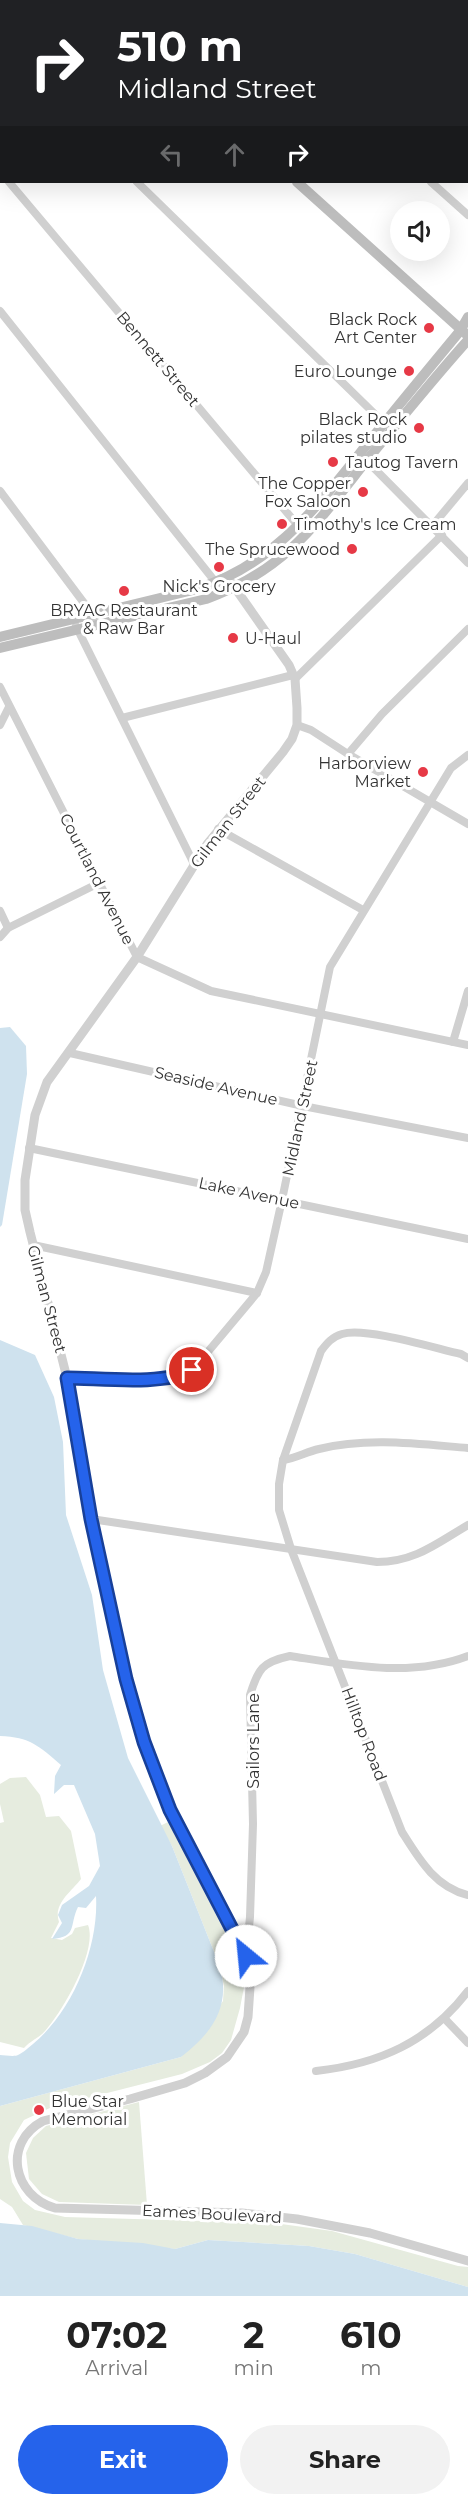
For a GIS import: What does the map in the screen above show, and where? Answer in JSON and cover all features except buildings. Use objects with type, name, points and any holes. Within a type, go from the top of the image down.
[{"type":"main road","points":[[298,183],[464,333]]},
{"type":"main road","points":[[0,648],[75,625],[219,588],[236,588],[271,566],[306,536],[363,457],[464,333],[468,317]]},
{"type":"main road","points":[[388,426],[468,340]]},
{"type":"main road","points":[[219,588],[228,578],[255,563],[298,527],[363,457]]},
{"type":"main road","points":[[0,637],[75,625]]},
{"type":"street","name":"Bennett Street","points":[[10,183],[306,536]]},
{"type":"street","points":[[138,183],[388,426]]},
{"type":"street","points":[[432,183],[468,215]]},
{"type":"street","points":[[0,311],[219,588]]},
{"type":"street","points":[[363,457],[442,534],[468,563]]},
{"type":"street","points":[[433,525],[468,483]]},
{"type":"street","points":[[0,491],[95,620]]},
{"type":"street","points":[[122,718],[294,677],[442,534]]},
{"type":"street","name":"Gilman Street","points":[[32,2127],[58,2116],[185,2083],[217,2065],[236,2045],[248,2017],[250,1987],[246,1956],[170,1810],[144,1742],[126,1679],[91,1519],[67,1378],[33,1245],[24,1194],[29,1148],[41,1094],[47,1082],[137,957],[218,829],[284,752],[297,724],[294,677],[285,657],[228,578]]},
{"type":"street","points":[[75,625],[194,864]]},
{"type":"street","points":[[348,754],[382,714],[468,629]]},
{"type":"street","name":"Courtland Avenue","points":[[0,687],[137,957],[211,991],[468,1045]]},
{"type":"street","points":[[0,725],[9,707]]},
{"type":"street","points":[[297,724],[311,730],[468,824]]},
{"type":"street","name":"Midland Street","points":[[67,1378],[158,1378],[182,1375],[196,1366],[257,1293],[266,1272],[303,1106],[330,967],[451,768],[468,755]]},
{"type":"street","points":[[218,829],[363,910]]},
{"type":"street","points":[[0,937],[8,928],[99,883]]},
{"type":"street","points":[[0,911],[8,928]]},
{"type":"street","points":[[453,1042],[468,990]]},
{"type":"street","name":"Seaside Avenue","points":[[70,1053],[303,1106],[468,1138]]},
{"type":"street","name":"Lake Avenue","points":[[29,1148],[468,1239]]},
{"type":"street","points":[[33,1245],[257,1293]]},
{"type":"street","name":"Hilltop Road","points":[[468,1358],[461,1354],[367,1333],[344,1333],[331,1339],[321,1351],[283,1460],[279,1510],[291,1549],[402,1832],[427,1870],[454,1891],[468,1895]]},
{"type":"street","points":[[283,1460],[318,1449],[396,1442],[468,1448]]},
{"type":"street","points":[[91,1519],[377,1562],[395,1562],[413,1558],[468,1525]]},
{"type":"street","name":"Sailors Lane","points":[[246,1956],[250,1917],[253,1824],[250,1695],[256,1676],[273,1659],[290,1656],[395,1669],[446,1665],[468,1656]]},
{"type":"street","points":[[316,2071],[348,2068],[398,2051],[445,2019],[468,1991]]},
{"type":"street","points":[[445,2019],[468,2043]]},
{"type":"street","name":"Eames Boulevard","points":[[32,2127],[21,2145],[18,2166],[26,2190],[46,2205],[82,2209],[242,2213],[297,2219],[370,2232],[468,2260]]},
{"type":"shaded area","points":[[26,1777],[40,1795],[46,1817],[59,1816],[71,1831],[81,1879],[60,1904],[59,1922],[51,1938],[62,1940],[72,1934],[75,1928],[88,1925],[90,1936],[84,1964],[61,2010],[45,2031],[24,2048],[0,2042],[0,1823],[4,1822],[0,1804],[0,1784],[10,1778]]},
{"type":"shaded area","points":[[168,1822],[240,1960],[244,1987],[231,2040],[222,2053],[210,2062],[182,2074],[52,2107],[24,2120],[10,2143],[8,2157],[12,2182],[23,2201],[35,2210],[65,2217],[274,2223],[332,2231],[468,2267],[468,2287],[355,2254],[309,2246],[208,2240],[175,2249],[78,2239],[23,2225],[12,2207],[0,2199],[0,2106],[181,2057],[223,2001],[224,1986],[220,1967],[172,1846],[160,1826]]},
{"type":"shaded area","points":[[139,2102],[147,2205],[59,2202],[42,2194],[29,2179],[26,2153],[33,2138],[46,2126]]},
{"type":"water","points":[[10,1027],[26,1046],[27,1074],[0,1227],[0,1028]]},
{"type":"water","points":[[0,1340],[35,1355],[54,1397],[63,1442],[66,1515],[92,1595],[103,1670],[128,1758],[172,1846],[220,1967],[223,1995],[221,2007],[210,2029],[181,2057],[0,2106],[0,2055],[20,2054],[33,2044],[60,2014],[81,1977],[93,1936],[96,1896],[86,1908],[78,1907],[71,1929],[66,1936],[52,1939],[62,1923],[58,1915],[62,1905],[89,1886],[100,1866],[95,1834],[74,1785],[64,1785],[54,1794],[55,1776],[61,1765],[34,1744],[19,1738],[0,1736]]},
{"type":"water","points":[[0,2223],[32,2226],[78,2239],[143,2243],[175,2249],[208,2240],[309,2246],[355,2254],[468,2287],[468,2296],[0,2296]]},
{"type":"place","name":"Black Rock Art Center","points":[[429,328]]},
{"type":"place","name":"Euro Lounge","points":[[409,371]]},
{"type":"place","name":"Black Rock pilates studio","points":[[419,428]]},
{"type":"place","name":"Tautog Tavern","points":[[333,462]]},
{"type":"place","name":"The Copper Fox Saloon","points":[[363,492]]},
{"type":"place","name":"Timothy's Ice Cream","points":[[282,524]]},
{"type":"place","name":"The Sprucewood","points":[[352,549]]},
{"type":"place","name":"Nick's Grocery","points":[[219,567]]},
{"type":"place","name":"BRYAC Restaurant & Raw Bar","points":[[124,591]]},
{"type":"place","name":"U-Haul","points":[[233,638]]},
{"type":"place","name":"Harborview Market","points":[[423,772]]},
{"type":"place","name":"Blue Star Memorial","points":[[39,2110]]},
{"type":"route","points":[[192,1370],[177,1376],[158,1378],[67,1378],[91,1519],[126,1679],[144,1742],[170,1810],[246,1956]]}]
